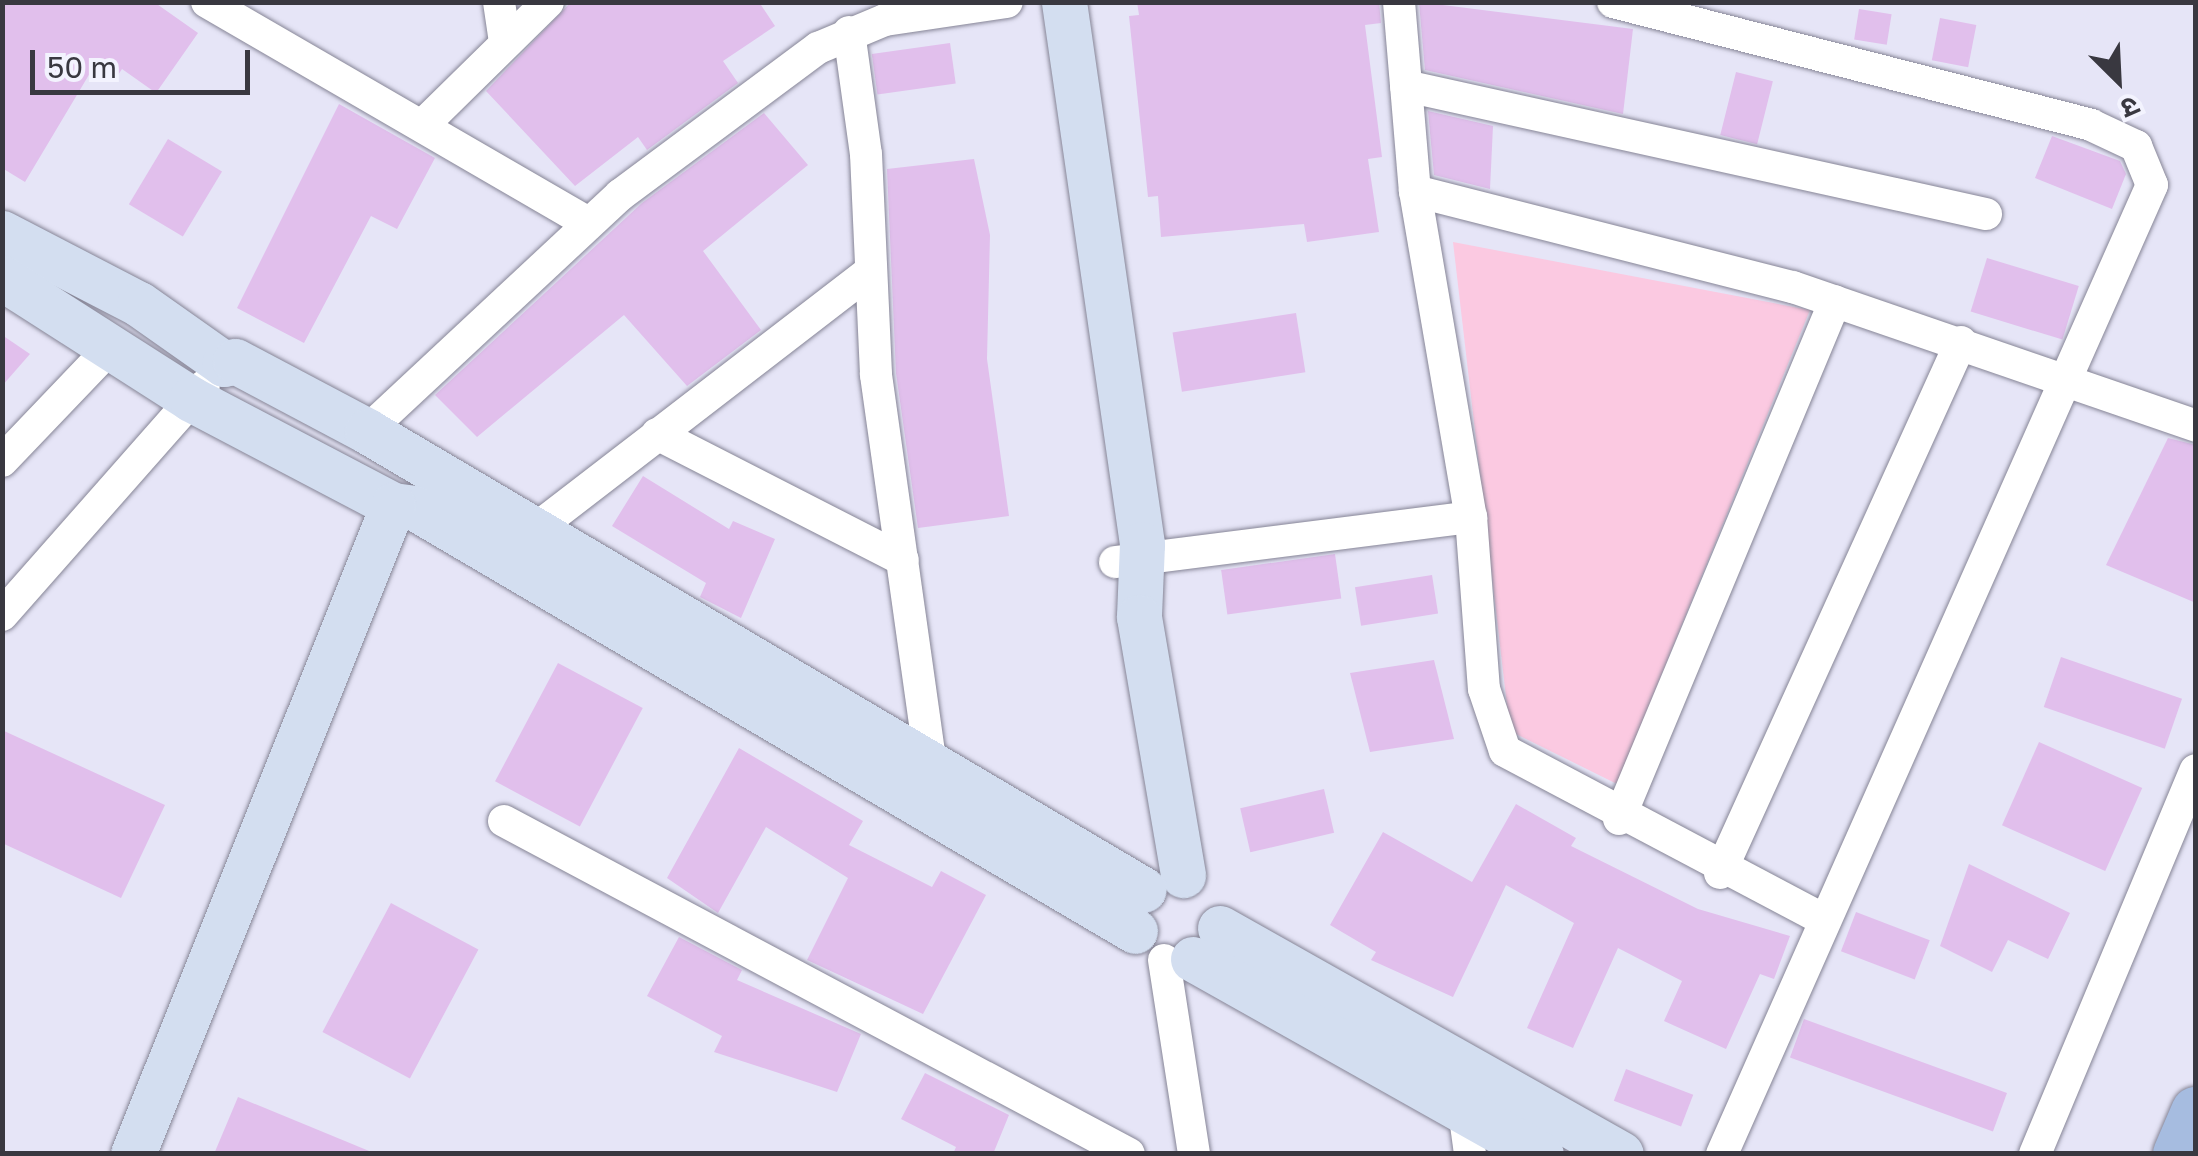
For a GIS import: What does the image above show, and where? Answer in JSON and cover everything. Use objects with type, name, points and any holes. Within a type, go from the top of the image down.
[{"type":"main road","points":[[2178,1154],[2196,1112]]},
{"type":"street","points":[[208,2],[426,122],[588,224]]},
{"type":"street","points":[[499,2],[505,42]]},
{"type":"street","points":[[426,122],[548,2]]},
{"type":"street","points":[[367,431],[588,224],[849,32],[1008,2]]},
{"type":"street","points":[[1038,2],[1131,570]]},
{"type":"street","points":[[1064,2],[1173,924],[1194,1154]]},
{"type":"street","points":[[1398,2],[1415,192],[1471,517],[1484,689],[1505,751],[1620,819],[1822,920]]},
{"type":"street","points":[[1613,2],[1974,90],[2136,146],[2152,184],[2144,213],[1822,920],[1722,1154]]},
{"type":"street","points":[[849,32],[903,560],[932,773]]},
{"type":"street","points":[[1406,86],[1986,214]]},
{"type":"street","points":[[1415,192],[1835,301],[2070,377],[2196,426]]},
{"type":"street","points":[[2,233],[139,304],[224,364]]},
{"type":"street","points":[[533,531],[871,271]]},
{"type":"street","points":[[2,278],[114,344],[192,400],[393,506],[415,508],[1173,924],[1622,1154]]},
{"type":"street","points":[[1620,819],[1835,301]]},
{"type":"street","points":[[1720,872],[1961,342]]},
{"type":"street","points":[[2,460],[114,344]]},
{"type":"street","points":[[2,615],[224,364],[236,361],[367,431],[932,773],[1464,1110],[1541,1154]]},
{"type":"street","points":[[656,434],[903,560]]},
{"type":"street","points":[[133,1154],[393,506]]},
{"type":"street","points":[[1131,570],[1471,517]]},
{"type":"street","points":[[2036,1154],[2196,770]]},
{"type":"street","points":[[504,821],[1129,1154]]},
{"type":"street","points":[[1464,1110],[1470,1154]]},
{"type":"shaded area","points":[[1453,242],[1810,310],[1617,784],[1510,731]]},
{"type":"building","points":[[2,2],[154,2],[198,33],[156,93],[122,69],[114,81],[93,68],[25,182],[2,168]]},
{"type":"building","points":[[571,2],[759,2],[775,26],[723,61],[738,83],[647,150],[638,137],[575,186],[486,91]]},
{"type":"building","points":[[1137,2],[1379,2],[1381,23],[1365,25],[1382,157],[1368,159],[1379,232],[1307,242],[1304,224],[1161,237],[1158,196],[1148,197],[1129,16],[1139,15]]},
{"type":"building","points":[[1419,2],[1633,29],[1623,114],[1425,70]]},
{"type":"building","points":[[1859,9],[1892,14],[1887,45],[1854,40]]},
{"type":"building","points":[[1940,18],[1976,25],[1968,67],[1932,60]]},
{"type":"building","points":[[950,43],[956,84],[877,95],[872,54]]},
{"type":"building","points":[[1736,72],[1773,81],[1757,144],[1720,135]]},
{"type":"building","points":[[339,104],[435,158],[397,229],[371,216],[304,343],[237,308]]},
{"type":"building","points":[[1428,111],[1493,126],[1490,189],[1434,175]]},
{"type":"building","points":[[764,113],[808,165],[703,251],[761,330],[687,386],[624,315],[477,437],[435,395],[642,203]]},
{"type":"building","points":[[2052,136],[2120,161],[2126,174],[2112,209],[2035,178]]},
{"type":"building","points":[[168,139],[222,171],[183,237],[129,204]]},
{"type":"building","points":[[974,159],[990,235],[987,359],[1009,516],[918,528],[896,373],[887,169]]},
{"type":"building","points":[[1987,258],[2079,286],[2062,340],[1971,312]]},
{"type":"building","points":[[1296,313],[1305,372],[1182,392],[1173,333]]},
{"type":"building","points":[[2,335],[30,354],[2,386]]},
{"type":"building","points":[[2168,438],[2196,445],[2196,603],[2106,565]]},
{"type":"building","points":[[643,476],[729,529],[733,521],[775,539],[741,618],[700,597],[706,583],[612,526]]},
{"type":"building","points":[[1335,554],[1341,599],[1227,615],[1221,570]]},
{"type":"building","points":[[1432,575],[1438,614],[1361,626],[1355,587]]},
{"type":"building","points":[[2061,657],[2182,699],[2165,749],[2044,707]]},
{"type":"building","points":[[1434,660],[1454,739],[1370,752],[1350,673]]},
{"type":"building","points":[[558,663],[643,708],[580,826],[495,781]]},
{"type":"building","points":[[2,730],[165,805],[121,898],[2,843]]},
{"type":"building","points":[[2039,742],[2142,788],[2105,871],[2002,825]]},
{"type":"building","points":[[739,748],[863,821],[849,845],[932,887],[941,871],[986,895],[923,1014],[807,960],[848,878],[766,827],[718,913],[667,878]]},
{"type":"building","points":[[1324,789],[1334,833],[1250,852],[1240,808]]},
{"type":"building","points":[[1516,804],[1576,838],[1571,846],[1698,909],[1790,936],[1774,979],[1760,974],[1726,1049],[1664,1021],[1682,981],[1618,948],[1573,1048],[1527,1028],[1574,923],[1506,885],[1453,997],[1371,960],[1376,952],[1330,925],[1383,832],[1472,882]]},
{"type":"building","points":[[1969,864],[2070,913],[2048,959],[2008,940],[1992,972],[1940,946]]},
{"type":"building","points":[[391,903],[478,949],[410,1078],[322,1032]]},
{"type":"building","points":[[1856,912],[1930,940],[1915,980],[1841,951]]},
{"type":"building","points":[[679,937],[742,970],[737,980],[861,1034],[837,1092],[714,1052],[722,1036],[647,996]]},
{"type":"building","points":[[1804,1019],[2007,1093],[1993,1131],[1790,1058]]},
{"type":"building","points":[[1626,1069],[1693,1095],[1681,1127],[1614,1101]]},
{"type":"building","points":[[925,1073],[1009,1115],[993,1154],[953,1154],[956,1147],[901,1119]]},
{"type":"building","points":[[238,1097],[374,1153],[374,1154],[214,1154]]}]
